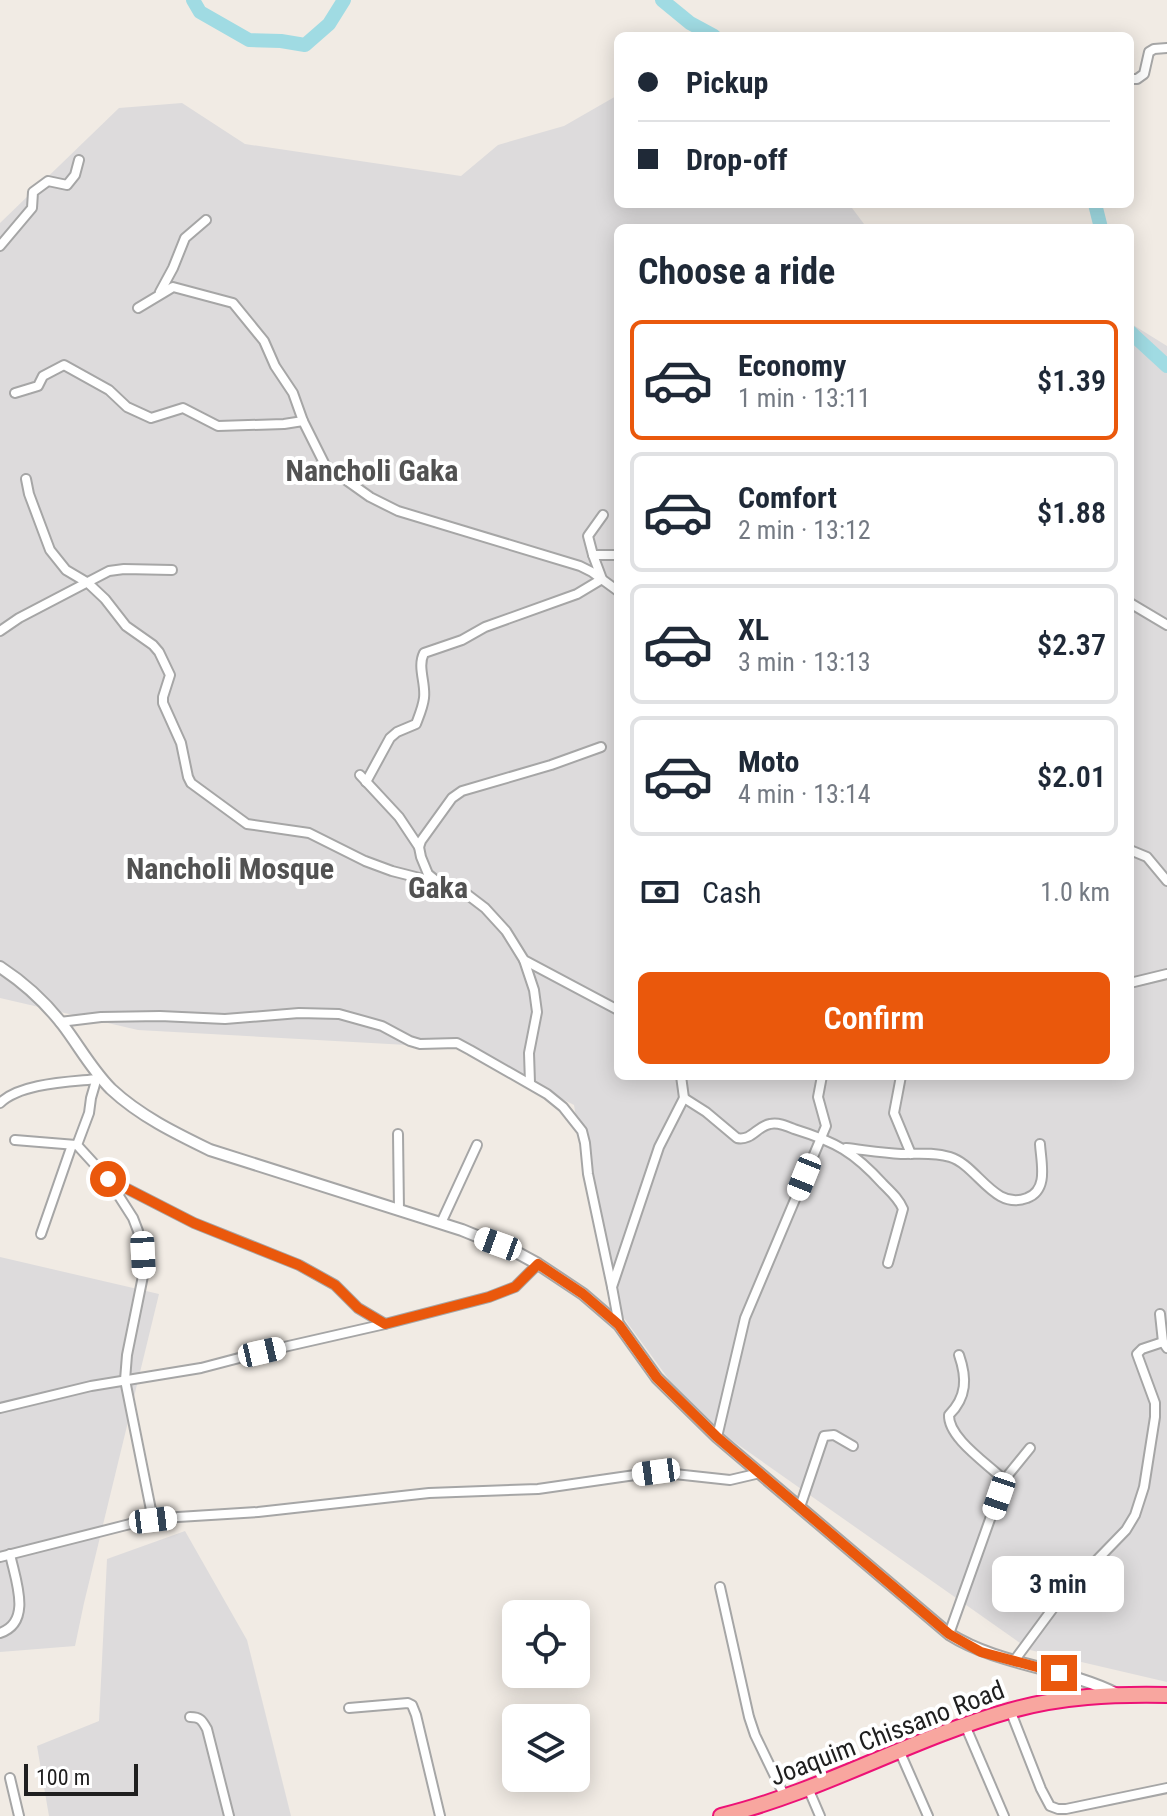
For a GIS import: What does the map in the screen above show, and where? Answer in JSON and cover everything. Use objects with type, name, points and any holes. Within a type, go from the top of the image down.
[{"type":"highway","name":"Joaquim Chissano Road","points":[[721,1816],[786,1797],[899,1750],[1010,1710],[1074,1697],[1167,1695]]},
{"type":"street","points":[[1134,79],[1144,74],[1151,50],[1167,48]]},
{"type":"street","points":[[0,246],[32,208],[33,192],[48,181],[67,185],[75,175],[79,160]]},
{"type":"street","points":[[159,294],[185,238],[206,220]]},
{"type":"street","points":[[138,308],[176,287],[233,303],[264,341],[275,366],[293,393],[325,465],[383,505],[572,563],[592,572],[614,588]]},
{"type":"street","points":[[15,393],[38,386],[43,376],[64,365],[109,390],[127,407],[151,418],[183,408],[218,426],[303,421]]},
{"type":"street","points":[[26,479],[50,550],[66,570],[88,583],[105,599],[126,626],[153,645],[169,671],[163,703],[181,743],[191,783],[247,824],[309,833],[365,861],[464,892],[485,908],[506,931],[524,960],[534,990],[537,1012],[529,1053],[530,1083]]},
{"type":"street","points":[[602,579],[588,536],[603,515]]},
{"type":"street","points":[[593,555],[614,555]]},
{"type":"street","points":[[0,631],[104,573],[114,570],[172,570]]},
{"type":"street","points":[[439,883],[424,868],[419,847],[399,817],[363,778],[390,738],[416,724],[424,698],[422,656],[485,627],[577,594],[602,579]]},
{"type":"street","points":[[1134,605],[1167,625]]},
{"type":"street","points":[[419,847],[452,798],[462,791],[601,747]]},
{"type":"street","points":[[1134,852],[1147,857],[1167,881]]},
{"type":"street","points":[[524,960],[614,1008]]},
{"type":"street","points":[[0,967],[17,978],[60,1022],[97,1077],[153,1121],[210,1150],[441,1223],[498,1244],[538,1264],[583,1294],[619,1325],[657,1378],[717,1437],[949,1634],[981,1652],[1082,1678],[1118,1694]]},
{"type":"street","points":[[1134,982],[1167,974]]},
{"type":"street","points":[[60,1022],[101,1017],[225,1019],[299,1013],[339,1014],[382,1026],[420,1044],[457,1043],[530,1083],[563,1107],[582,1131],[619,1325]]},
{"type":"street","points":[[0,1103],[29,1089],[97,1077]]},
{"type":"street","points":[[41,1234],[89,1113],[97,1077]]},
{"type":"street","points":[[612,1287],[659,1147],[684,1098],[682,1080]]},
{"type":"street","points":[[717,1437],[745,1318],[826,1126],[818,1097],[821,1080]]},
{"type":"street","points":[[900,1080],[894,1113],[911,1154]]},
{"type":"street","points":[[684,1098],[737,1138],[742,1139],[770,1123],[820,1137],[845,1148],[945,1155],[956,1159],[996,1193],[1015,1201],[1034,1195],[1040,1189],[1040,1144]]},
{"type":"street","points":[[398,1134],[399,1210]]},
{"type":"street","points":[[15,1140],[74,1145],[108,1179],[138,1231],[144,1271],[125,1380],[153,1520]]},
{"type":"street","points":[[441,1223],[477,1145]]},
{"type":"street","points":[[845,1148],[900,1202],[903,1209],[888,1263]]},
{"type":"street","points":[[108,1179],[194,1223],[299,1265],[335,1285],[358,1308],[385,1324]]},
{"type":"street","points":[[0,1408],[91,1386],[201,1368],[385,1324],[515,1287],[538,1264]]},
{"type":"street","points":[[1014,1661],[1062,1596],[1126,1530],[1135,1515],[1144,1487],[1155,1417],[1155,1403],[1137,1354],[1142,1349],[1165,1345],[1160,1314]]},
{"type":"street","points":[[959,1355],[964,1369],[965,1388],[959,1403],[949,1415],[950,1425],[967,1447],[1004,1480]]},
{"type":"street","points":[[800,1507],[824,1436],[834,1435],[853,1446]]},
{"type":"street","points":[[949,1634],[1004,1480],[1030,1448]]},
{"type":"street","points":[[0,1633],[14,1625],[20,1614],[19,1600],[5,1555],[138,1522],[429,1493],[538,1489],[656,1472],[730,1480],[760,1473]]},
{"type":"street","points":[[720,1587],[749,1717],[786,1797]]},
{"type":"street","points":[[349,1708],[412,1705],[440,1816]]},
{"type":"street","points":[[1010,1710],[1050,1806],[1066,1809],[1167,1788]]},
{"type":"street","points":[[190,1717],[202,1720],[207,1729],[229,1816]]},
{"type":"street","points":[[965,1725],[1004,1816]]},
{"type":"street","points":[[899,1750],[928,1816]]},
{"type":"street","points":[[10,1778],[19,1816]]},
{"type":"street","points":[[808,1788],[820,1816]]},
{"type":"shaded area","points":[[614,97],[614,208],[852,208],[864,224],[614,224],[614,1080],[1134,1080],[1134,325],[1167,346],[1167,1682],[1030,1650],[723,1434],[670,1381],[618,1310],[594,1228],[574,1105],[461,1048],[138,1030],[0,998],[0,223],[119,108],[182,103],[245,144],[461,176],[498,145],[564,126]]},
{"type":"shaded area","points":[[0,1257],[159,1294],[75,1646],[0,1652]]},
{"type":"shaded area","points":[[185,1531],[247,1640],[291,1816],[49,1816],[37,1746],[99,1721],[107,1559]]},
{"type":"waterway","points":[[193,0],[200,12],[249,40],[305,45],[329,24],[344,0]]},
{"type":"waterway","points":[[662,0],[707,32]]},
{"type":"waterway","points":[[1096,208],[1100,224]]},
{"type":"waterway","points":[[1134,336],[1167,366]]},
{"type":"district","name":"Nancholi Gaka","points":[[372,470]]},
{"type":"district","name":"Nancholi Mosque","points":[[230,868]]},
{"type":"district","name":"Gaka","points":[[438,887]]},
{"type":"route","points":[[108,1179],[194,1223],[299,1265],[335,1285],[358,1308],[385,1324],[489,1297],[515,1287],[538,1264],[583,1294],[619,1325],[657,1378],[717,1437],[949,1634],[981,1652],[1059,1673]]}]
